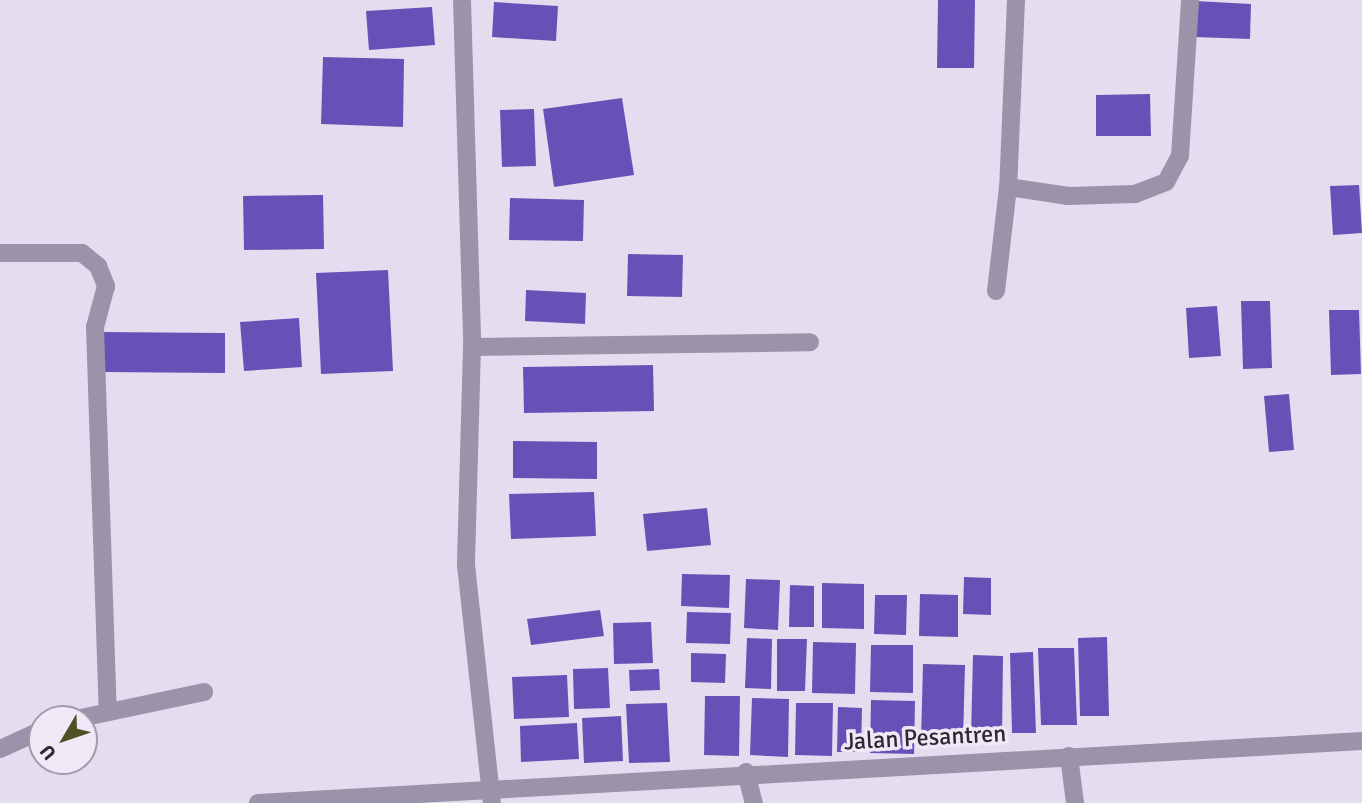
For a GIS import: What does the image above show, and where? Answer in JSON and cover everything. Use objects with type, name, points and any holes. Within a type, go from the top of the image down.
[{"type":"street","points":[[463,0],[472,347],[466,565],[492,796]]},
{"type":"street","points":[[996,292],[1007,187],[1016,0]]},
{"type":"street","points":[[1007,187],[1081,196],[1135,194],[1166,182],[1180,156],[1190,0]]},
{"type":"street","points":[[0,253],[82,253],[98,266],[106,286],[95,327],[108,712]]},
{"type":"street","points":[[472,347],[810,342]]},
{"type":"street","points":[[98,714],[205,692]]},
{"type":"street","points":[[0,749],[28,736]]},
{"type":"street","name":"Jalan Pesantren","points":[[258,803],[492,796],[746,772],[1362,741]]},
{"type":"street","points":[[1069,756],[1075,803]]},
{"type":"street","points":[[746,772],[754,803]]},
{"type":"building","points":[[938,0],[975,0],[974,68],[937,68]]},
{"type":"building","points":[[1195,1],[1251,4],[1250,39],[1194,37]]},
{"type":"building","points":[[494,2],[558,6],[556,41],[492,37]]},
{"type":"building","points":[[432,7],[435,45],[369,50],[366,11]]},
{"type":"building","points":[[323,57],[404,59],[403,127],[321,124]]},
{"type":"building","points":[[1150,94],[1151,136],[1096,136],[1096,95]]},
{"type":"building","points":[[622,98],[634,175],[554,187],[543,109]]},
{"type":"building","points":[[534,109],[536,166],[502,167],[500,110]]},
{"type":"building","points":[[1359,185],[1362,233],[1333,235],[1330,186]]},
{"type":"building","points":[[323,195],[324,249],[244,250],[243,196]]},
{"type":"building","points":[[510,198],[584,200],[583,241],[509,240]]},
{"type":"building","points":[[628,254],[683,255],[682,297],[627,296]]},
{"type":"building","points":[[388,270],[393,371],[321,374],[316,273]]},
{"type":"building","points":[[526,290],[586,293],[585,324],[525,321]]},
{"type":"building","points":[[1241,301],[1270,301],[1272,368],[1243,369]]},
{"type":"building","points":[[1217,306],[1221,356],[1189,358],[1186,308]]},
{"type":"building","points":[[1329,310],[1359,310],[1361,374],[1331,375]]},
{"type":"building","points":[[299,318],[302,367],[244,371],[240,322]]},
{"type":"building","points":[[101,332],[225,333],[225,373],[101,372]]},
{"type":"building","points":[[653,365],[654,411],[524,413],[523,367]]},
{"type":"building","points":[[1289,394],[1294,450],[1269,452],[1264,396]]},
{"type":"building","points":[[513,441],[597,442],[597,479],[513,478]]},
{"type":"building","points":[[594,492],[596,536],[511,539],[509,494]]},
{"type":"building","points":[[707,508],[711,545],[647,551],[643,514]]},
{"type":"building","points":[[682,574],[730,575],[729,608],[681,606]]},
{"type":"building","points":[[964,577],[991,578],[991,615],[963,614]]},
{"type":"building","points":[[746,579],[780,580],[778,630],[744,628]]},
{"type":"building","points":[[822,583],[864,584],[864,629],[822,628]]},
{"type":"building","points":[[790,585],[814,586],[814,627],[789,627]]},
{"type":"building","points":[[920,594],[958,595],[958,637],[919,636]]},
{"type":"building","points":[[875,595],[907,595],[906,635],[874,634]]},
{"type":"building","points":[[600,610],[604,636],[531,645],[527,619]]},
{"type":"building","points":[[687,612],[731,613],[730,644],[686,643]]},
{"type":"building","points":[[651,622],[653,663],[614,664],[613,623]]},
{"type":"building","points":[[1107,637],[1109,716],[1080,716],[1078,638]]},
{"type":"building","points":[[747,638],[772,639],[771,689],[745,688]]},
{"type":"building","points":[[777,639],[807,639],[805,691],[777,691]]},
{"type":"building","points":[[813,642],[856,643],[855,694],[812,693]]},
{"type":"building","points":[[871,645],[913,645],[913,693],[870,692]]},
{"type":"building","points":[[1038,648],[1074,648],[1077,725],[1041,725]]},
{"type":"building","points":[[1033,652],[1036,733],[1012,733],[1010,653]]},
{"type":"building","points":[[691,653],[726,654],[725,683],[691,682]]},
{"type":"building","points":[[973,655],[1003,656],[1002,737],[971,736]]},
{"type":"building","points":[[923,664],[965,665],[963,742],[921,741]]},
{"type":"building","points":[[608,668],[610,708],[574,709],[573,669]]},
{"type":"building","points":[[659,669],[660,690],[630,691],[629,670]]},
{"type":"building","points":[[567,675],[569,717],[514,719],[512,677]]},
{"type":"building","points":[[705,696],[740,696],[739,756],[704,755]]},
{"type":"building","points":[[752,698],[789,699],[788,757],[750,755]]},
{"type":"building","points":[[871,700],[915,701],[914,754],[870,753]]},
{"type":"building","points":[[667,703],[670,762],[629,763],[626,704]]},
{"type":"building","points":[[796,703],[833,703],[832,756],[795,755]]},
{"type":"building","points":[[838,707],[862,708],[861,752],[837,752]]},
{"type":"building","points":[[621,716],[623,761],[584,763],[582,718]]},
{"type":"building","points":[[577,723],[579,759],[521,762],[520,726]]}]
